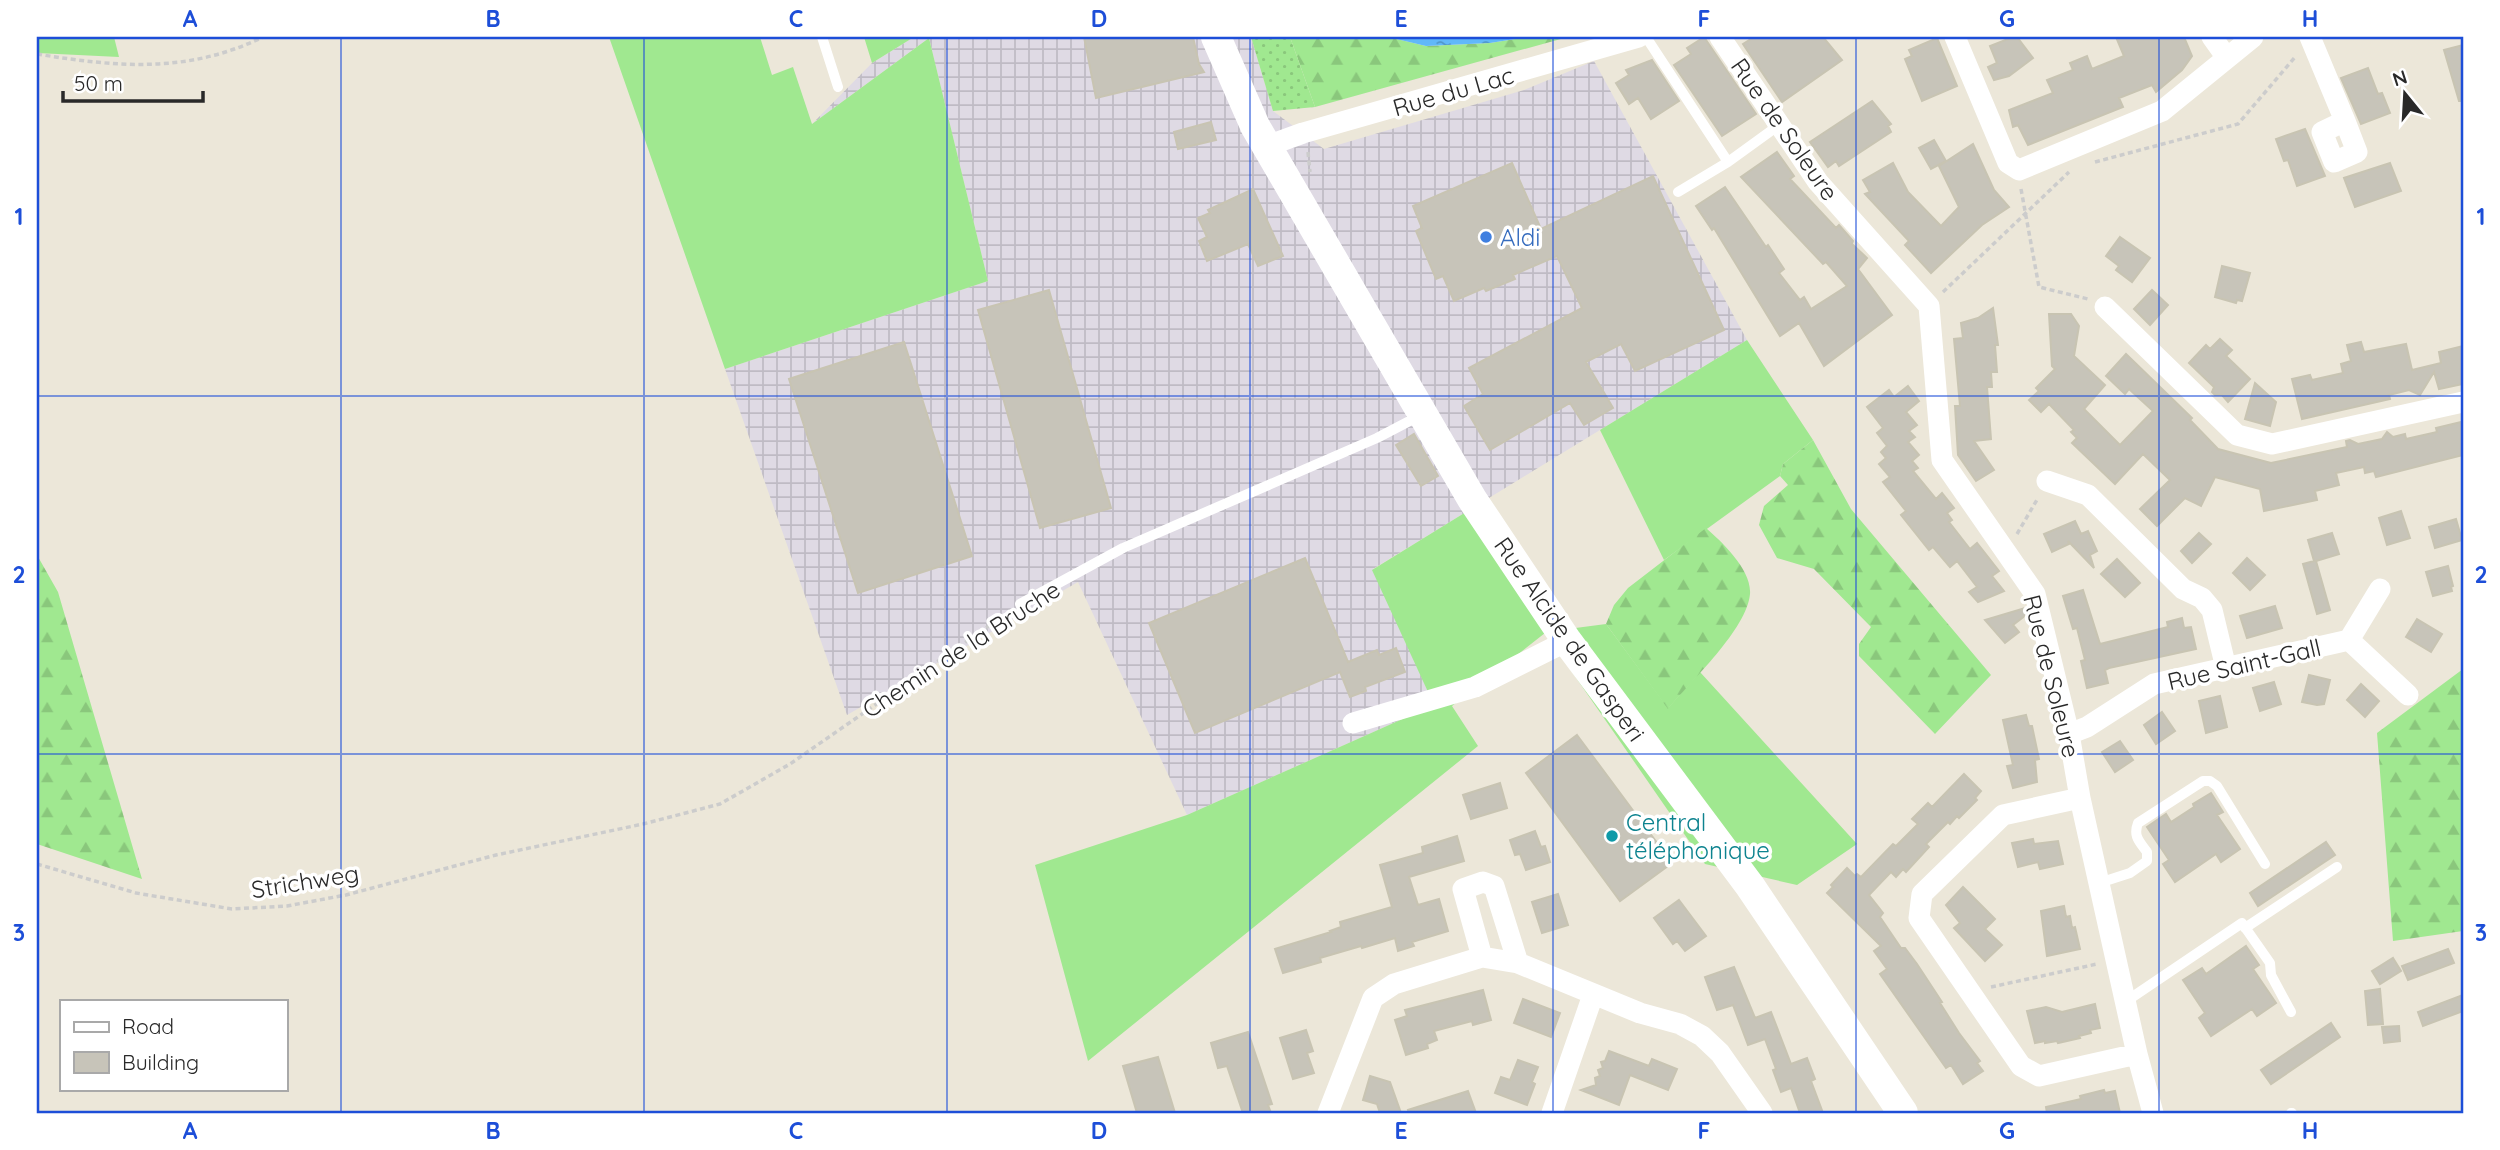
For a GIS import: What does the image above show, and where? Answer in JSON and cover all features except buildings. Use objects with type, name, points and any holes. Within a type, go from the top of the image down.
[{"type":"main road","name":"Rue Alcide de Gasperi","points":[[1216,37],[1241,98],[1267,146],[1472,499],[1567,641],[1750,886],[1903,1113]]},
{"type":"street","name":"Rue du Lac","points":[[1267,146],[1303,133],[1639,37]]},
{"type":"street","name":"Rue de Soleure","points":[[1720,37],[1818,182],[1928,306],[1942,460],[2035,594],[2069,734],[2080,798],[2125,1002],[2153,1113]]},
{"type":"street","points":[[1955,37],[2008,163],[2019,170],[2162,111],[2253,37]]},
{"type":"street","points":[[2213,37],[2227,58]]},
{"type":"street","points":[[2310,38],[2345,121]]},
{"type":"street","points":[[2105,307],[2237,435],[2272,444],[2463,402]]},
{"type":"street","points":[[2047,481],[2088,495],[2183,589],[2202,598],[2212,610],[2226,668]]},
{"type":"street","name":"Rue Saint-Gall","points":[[2069,734],[2087,727],[2154,684],[2349,640],[2380,589]]},
{"type":"street","name":"Rue Saint-Gall","points":[[2349,640],[2408,695]]},
{"type":"street","points":[[1353,723],[1475,687],[1567,641]]},
{"type":"street","points":[[2080,798],[2004,815],[1922,894],[1919,918],[2021,1066],[2039,1076],[2137,1054]]},
{"type":"street","points":[[1482,957],[1463,889],[1483,882],[1494,886],[1517,963]]},
{"type":"street","points":[[1328,1113],[1373,998],[1394,984],[1482,957],[1517,963],[1640,1013],[1681,1024],[1702,1036],[1720,1053],[1762,1113]]},
{"type":"street","points":[[1552,1113],[1592,995]]},
{"type":"lane","points":[[822,37],[838,87]]},
{"type":"lane","points":[[1646,37],[1728,162]]},
{"type":"lane","points":[[1678,192],[1728,162],[1779,125]]},
{"type":"lane","name":"Chemin de la Bruche","points":[[1020,604],[1123,548],[1377,439],[1421,415]]},
{"type":"lane","points":[[2099,883],[2130,873],[2147,861],[2147,852],[2136,837],[2138,823],[2203,781],[2210,781],[2217,786],[2265,864]]},
{"type":"lane","points":[[2245,928],[2337,867]]},
{"type":"lane","points":[[2125,1002],[2242,923],[2270,963],[2271,975],[2291,1012]]},
{"type":"path","points":[[37,54],[88,62],[146,66],[240,48],[263,37]]},
{"type":"path","points":[[2086,164],[2238,124],[2310,38]]},
{"type":"path","points":[[1303,133],[1309,159],[1310,184]]},
{"type":"path","points":[[1928,306],[2074,167]]},
{"type":"path","points":[[2019,170],[2024,214],[2039,287],[2088,299],[2105,307]]},
{"type":"path","points":[[2007,553],[2047,481]]},
{"type":"path","name":"Chemin de la Bruche","points":[[496,855],[643,824],[720,804],[790,764],[1020,604]]},
{"type":"path","name":"Strichweg","points":[[37,864],[136,893],[232,909],[287,906],[346,895],[496,855]]},
{"type":"path","points":[[1972,996],[1983,989],[2116,960]]},
{"type":"shaded area","points":[[914,37],[1251,37],[1273,111],[1324,149],[1524,90],[1594,61],[1747,340],[1373,569],[1434,705],[1187,815],[1078,582],[847,715],[725,369],[988,281],[929,38],[812,124],[872,63]]},
{"type":"green space","points":[[37,37],[114,37],[119,57],[37,53]]},
{"type":"green space","points":[[609,37],[760,37],[772,75],[793,67],[812,124],[929,38],[988,281],[725,369]]},
{"type":"green space","points":[[864,37],[914,37],[872,63]]},
{"type":"green space","points":[[1251,37],[1290,37],[1315,107],[1273,111]]},
{"type":"green space","points":[[1290,37],[1388,37],[1426,46],[1490,43],[1527,37],[1568,37],[1315,107]]},
{"type":"green space","points":[[1747,340],[1813,440],[1783,464],[1780,476],[1664,560],[1600,430]]},
{"type":"green space","points":[[1813,440],[1851,509],[1991,675],[1935,734],[1859,656],[1859,644],[1871,627],[1814,569],[1777,558],[1759,525],[1764,506],[1788,485],[1780,476],[1783,464]]},
{"type":"green space","points":[[1466,512],[1545,632],[1606,624],[1668,708],[1700,672],[1857,844],[1797,885],[1705,864],[1545,633],[1452,706],[1478,746],[1088,1061],[1035,865],[1187,815],[1434,705],[1372,570]]},
{"type":"green space","points":[[1706,528],[1741,566],[1750,594],[1747,608],[1729,638],[1668,709],[1606,624],[1614,605],[1628,588]]},
{"type":"green space","points":[[37,555],[58,592],[142,879],[37,844]]},
{"type":"green space","points":[[2463,669],[2463,931],[2393,941],[2377,733]]},
{"type":"water","points":[[1388,37],[1527,37],[1490,43],[1426,46]]},
{"type":"place","name":"Aldi","points":[[1486,237]]},
{"type":"place","name":"Central téléphonique","points":[[1612,836]]}]
